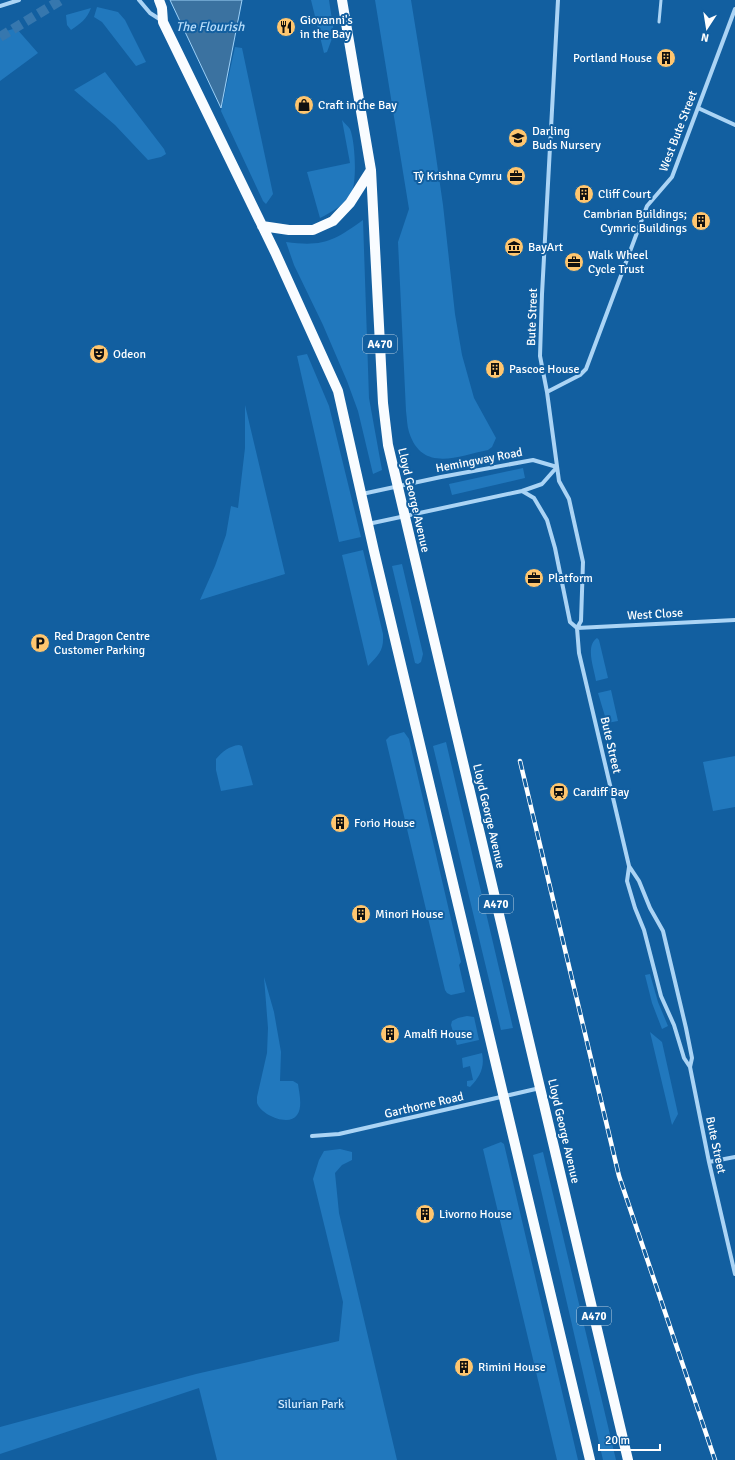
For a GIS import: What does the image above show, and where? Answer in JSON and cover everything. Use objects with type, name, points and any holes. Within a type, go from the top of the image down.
[{"type":"main road","points":[[159,0],[162,8],[163,22],[262,226],[338,391],[353,461],[590,1460]]},
{"type":"main road","name":"A470","points":[[342,0],[371,170]]},
{"type":"main road","points":[[262,226],[289,230],[313,230],[333,221],[350,203],[371,170]]},
{"type":"main road","name":"Lloyd George Avenue","points":[[371,170],[383,409],[388,445],[628,1460]]},
{"type":"street","points":[[0,6],[19,0]]},
{"type":"street","points":[[139,0],[150,12],[163,22]]},
{"type":"street","name":"Bute Street","points":[[558,0],[540,356],[547,392],[559,481],[570,500],[583,562],[581,621],[577,628],[579,653],[629,866],[639,881],[650,908],[663,931],[692,1058],[690,1067]]},
{"type":"street","name":"West Bute Street","points":[[547,392],[580,375],[586,369],[647,206],[672,177],[735,9]]},
{"type":"street","points":[[698,108],[735,125]]},
{"type":"street","name":"Hemingway Road","points":[[362,494],[532,460],[557,467]]},
{"type":"street","points":[[368,524],[522,491],[542,484],[557,467]]},
{"type":"street","name":"Bute Street","points":[[522,491],[534,498],[547,520],[555,548],[570,622],[577,628]]},
{"type":"street","name":"West Close","points":[[577,628],[735,620]]},
{"type":"street","name":"Bute Street","points":[[629,866],[627,881],[635,908],[644,930],[661,996],[674,1025],[684,1058],[690,1067],[709,1162],[735,1274]]},
{"type":"street","name":"Garthorne Road","points":[[312,1136],[339,1134],[540,1088]]},
{"type":"street","points":[[709,1162],[735,1157]]},
{"type":"lane","points":[[659,22],[661,0]]},
{"type":"green space","points":[[311,0],[329,0],[334,33],[327,52],[324,53]]},
{"type":"green space","points":[[375,0],[411,0],[443,205],[455,314],[462,355],[474,398],[496,438],[492,447],[488,450],[453,458],[442,459],[423,453],[415,445],[408,427],[398,242],[409,209]]},
{"type":"green space","points":[[97,7],[118,12],[125,20],[146,62],[136,66],[102,22],[94,17]]},
{"type":"green space","points":[[91,8],[83,21],[71,30],[67,25],[66,15]]},
{"type":"green space","points":[[16,28],[38,53],[0,81],[0,33]]},
{"type":"green space","points":[[235,47],[242,48],[273,194],[266,204],[263,201],[221,111]]},
{"type":"green space","points":[[105,72],[164,149],[166,154],[161,157],[148,160],[115,125],[74,90]]},
{"type":"green space","points":[[342,120],[350,129],[352,135],[355,160],[354,185],[349,196],[342,204],[320,218],[307,172],[350,163]]},
{"type":"green space","points":[[363,220],[369,398],[382,470],[373,474],[358,411],[347,381],[323,325],[294,265],[286,242],[310,244],[328,241],[336,238]]},
{"type":"green space","points":[[307,354],[329,406],[361,537],[339,542],[297,356]]},
{"type":"green space","points":[[245,405],[285,574],[200,600],[215,566],[226,535],[231,506],[238,508],[245,448]]},
{"type":"green space","points":[[523,468],[525,478],[452,495],[449,484]]},
{"type":"green space","points":[[363,550],[383,634],[382,648],[368,666],[342,555]]},
{"type":"green space","points":[[402,564],[423,654],[421,662],[418,664],[415,663],[392,566]]},
{"type":"green space","points":[[597,638],[599,640],[608,678],[596,681],[591,652],[593,642]]},
{"type":"green space","points":[[611,690],[618,721],[607,723],[598,693]]},
{"type":"green space","points":[[404,732],[409,739],[461,962],[459,965],[465,992],[451,995],[445,990],[386,740],[390,736]]},
{"type":"green space","points":[[446,742],[513,1028],[501,1030],[433,746]]},
{"type":"green space","points":[[239,745],[242,746],[253,785],[221,791],[216,770],[216,759],[226,750]]},
{"type":"green space","points":[[735,756],[735,807],[713,811],[703,762]]},
{"type":"green space","points":[[650,974],[658,1002],[668,1026],[662,1029],[652,1003],[645,975]]},
{"type":"green space","points":[[264,977],[274,1012],[281,1052],[280,1081],[293,1081],[298,1084],[300,1100],[299,1112],[293,1118],[288,1120],[282,1120],[269,1115],[264,1112],[257,1103],[267,1053],[268,1028]]},
{"type":"green space","points":[[467,1016],[474,1017],[479,1040],[457,1045],[451,1025],[452,1021]]},
{"type":"green space","points":[[650,1032],[662,1042],[678,1114],[672,1125]]},
{"type":"green space","points":[[482,1053],[483,1063],[481,1072],[470,1087],[467,1086],[467,1081],[473,1080],[470,1066],[463,1068],[462,1058]]},
{"type":"green space","points":[[501,1142],[504,1144],[578,1460],[557,1460],[483,1149]]},
{"type":"green space","name":"Silurian Park","points":[[340,1149],[352,1152],[352,1160],[342,1165],[335,1173],[339,1213],[397,1460],[217,1460],[199,1388],[0,1454],[0,1427],[196,1374],[339,1341],[343,1302],[313,1179],[319,1160],[324,1151]]},
{"type":"green space","points":[[543,1152],[616,1460],[603,1460],[533,1155]]},
{"type":"water","name":"The Flourish","points":[[170,0],[242,0],[221,108]]},
{"type":"tunnel","points":[[0,37],[61,0]]},
{"type":"railway","points":[[520,761],[619,1176],[715,1460]]},
{"type":"place","name":"Giovanni's in the Bay","points":[[286,27]]},
{"type":"place","name":"Portland House","points":[[666,58]]},
{"type":"place","name":"Craft in the Bay","points":[[304,105]]},
{"type":"place","name":"Darling Buds Nursery","points":[[518,138]]},
{"type":"place","name":"Tŷ Krishna Cymru","points":[[516,176]]},
{"type":"place","name":"Cliff Court","points":[[584,194]]},
{"type":"place","name":"Cambrian Buildings; Cymric Buildings","points":[[701,221]]},
{"type":"place","name":"BayArt","points":[[514,247]]},
{"type":"place","name":"Walk Wheel Cycle Trust","points":[[574,262]]},
{"type":"place","name":"Odeon","points":[[99,354]]},
{"type":"place","name":"Pascoe House","points":[[495,369]]},
{"type":"place","name":"Platform","points":[[534,578]]},
{"type":"place","name":"Red Dragon Centre Customer Parking","points":[[40,643]]},
{"type":"place","name":"Cardiff Bay","points":[[559,792]]},
{"type":"place","name":"Forio House","points":[[340,823]]},
{"type":"place","name":"Minori House","points":[[361,914]]},
{"type":"place","name":"Amalfi House","points":[[390,1034]]},
{"type":"place","name":"Livorno House","points":[[425,1214]]},
{"type":"place","name":"Rimini House","points":[[464,1367]]}]
